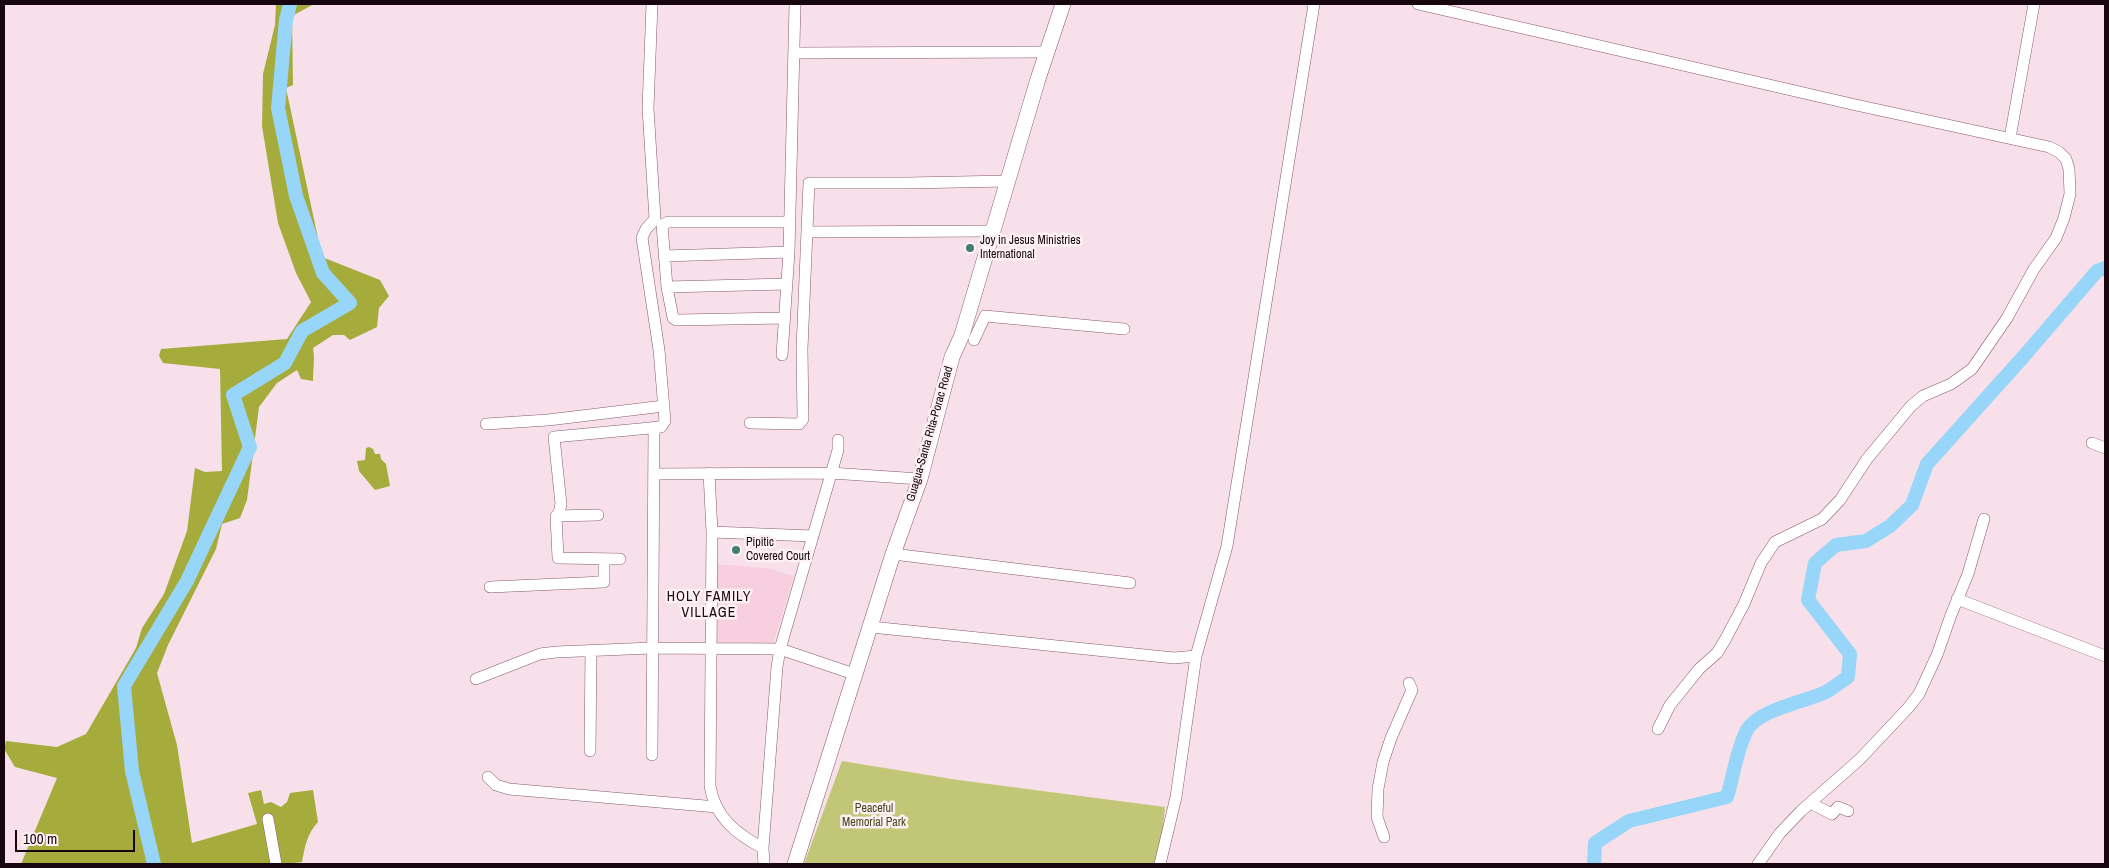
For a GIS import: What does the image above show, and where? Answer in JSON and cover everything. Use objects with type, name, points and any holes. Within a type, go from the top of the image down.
[{"type":"main road","name":"Guagua-Santa Rita-Porac Road","points":[[796,864],[854,674],[920,478],[952,357],[962,335],[1038,79],[1063,4]]},
{"type":"street","points":[[620,559],[558,558],[556,516],[559,513],[561,504],[554,437],[664,426],[659,350],[642,238],[646,229],[656,219],[648,108],[652,4]]},
{"type":"street","points":[[782,355],[789,252],[795,4]]},
{"type":"street","points":[[1160,864],[1176,797],[1196,656],[1227,546],[1314,4]]},
{"type":"street","points":[[1418,4],[1856,105],[2049,147],[2060,152],[2066,159],[2069,169],[2070,194],[2064,218],[2056,238],[2034,269],[2007,318],[1972,369],[1951,384],[1923,396],[1911,406],[1867,458],[1840,500],[1822,518],[1775,542],[1763,558],[1744,604],[1717,653],[1699,669],[1670,705],[1658,729]]},
{"type":"street","points":[[2010,138],[2034,4]]},
{"type":"street","points":[[794,53],[1048,52]]},
{"type":"street","points":[[750,423],[799,424],[802,422],[802,349],[808,183],[1008,181]]},
{"type":"street","points":[[785,318],[676,320],[672,316],[667,287],[662,228],[664,222],[789,222]]},
{"type":"street","points":[[807,232],[993,231]]},
{"type":"street","points":[[664,256],[789,252]]},
{"type":"street","points":[[667,287],[787,284]]},
{"type":"street","points":[[974,340],[986,316],[1124,329]]},
{"type":"street","points":[[486,424],[548,420],[664,406]]},
{"type":"street","points":[[652,755],[654,427]]},
{"type":"street","points":[[764,864],[763,848],[776,667],[838,450],[838,440]]},
{"type":"street","points":[[2092,443],[2105,448]]},
{"type":"street","points":[[709,473],[712,532],[711,790],[717,807],[725,821],[734,830],[763,848]]},
{"type":"street","points":[[654,474],[831,473],[920,478]]},
{"type":"street","points":[[556,516],[598,515]]},
{"type":"street","points":[[1758,864],[1780,832],[1860,759],[1919,694],[1937,656],[1968,574],[1984,519]]},
{"type":"street","points":[[712,532],[813,536]]},
{"type":"street","points":[[893,554],[1130,583]]},
{"type":"street","points":[[490,587],[604,582],[604,559]]},
{"type":"street","points":[[1957,599],[2105,656]]},
{"type":"street","points":[[871,627],[1174,658],[1196,656]]},
{"type":"street","points":[[476,679],[540,654],[652,648],[780,650],[854,674]]},
{"type":"street","points":[[590,751],[591,650]]},
{"type":"street","points":[[1384,837],[1377,817],[1378,789],[1382,762],[1412,690],[1409,683]]},
{"type":"street","points":[[488,777],[496,785],[509,789],[717,807]]},
{"type":"street","points":[[1810,803],[1832,814],[1838,807],[1848,810]]},
{"type":"street","points":[[268,819],[276,864]]},
{"type":"shaded area","points":[[715,564],[767,568],[794,576],[773,644],[715,644]]},
{"type":"green space","points":[[276,4],[314,4],[292,16],[293,85],[286,88],[322,257],[380,280],[389,296],[379,308],[377,327],[350,340],[344,335],[333,335],[313,348],[313,381],[301,379],[297,370],[277,383],[259,407],[247,500],[240,518],[222,524],[216,549],[168,645],[157,673],[177,745],[192,843],[257,824],[248,793],[261,790],[264,804],[271,802],[281,807],[287,802],[290,793],[313,790],[318,822],[305,845],[302,862],[285,864],[21,864],[57,778],[15,767],[4,749],[6,741],[57,747],[86,734],[136,648],[142,628],[164,594],[187,531],[195,468],[205,472],[222,471],[220,369],[163,363],[159,356],[161,349],[287,339],[311,302],[296,273],[278,223],[262,126],[263,74],[275,25]]},
{"type":"green space","points":[[366,448],[373,449],[375,454],[380,454],[381,459],[386,464],[390,486],[375,490],[359,471],[357,461],[365,460]]},
{"type":"green space","name":"Peaceful Memorial Park","points":[[842,761],[958,780],[1165,807],[1162,838],[1156,864],[804,864]]},
{"type":"waterway","points":[[154,864],[132,771],[124,686],[187,581],[250,447],[233,395],[285,363],[302,331],[350,303],[323,273],[296,196],[278,108],[286,20],[290,4]]},
{"type":"waterway","points":[[1594,864],[1595,843],[1629,821],[1727,797],[1740,746],[1747,730],[1753,723],[1772,711],[1826,692],[1848,677],[1850,654],[1808,600],[1815,563],[1836,545],[1866,541],[1890,526],[1912,505],[1927,464],[2097,271],[2105,268]]},
{"type":"place","name":"Joy in Jesus Ministries International","points":[[970,248]]},
{"type":"place","name":"Pipitic Covered Court","points":[[736,550]]},
{"type":"district","name":"HOLY FAMILY VILLAGE","points":[[709,606]]}]
